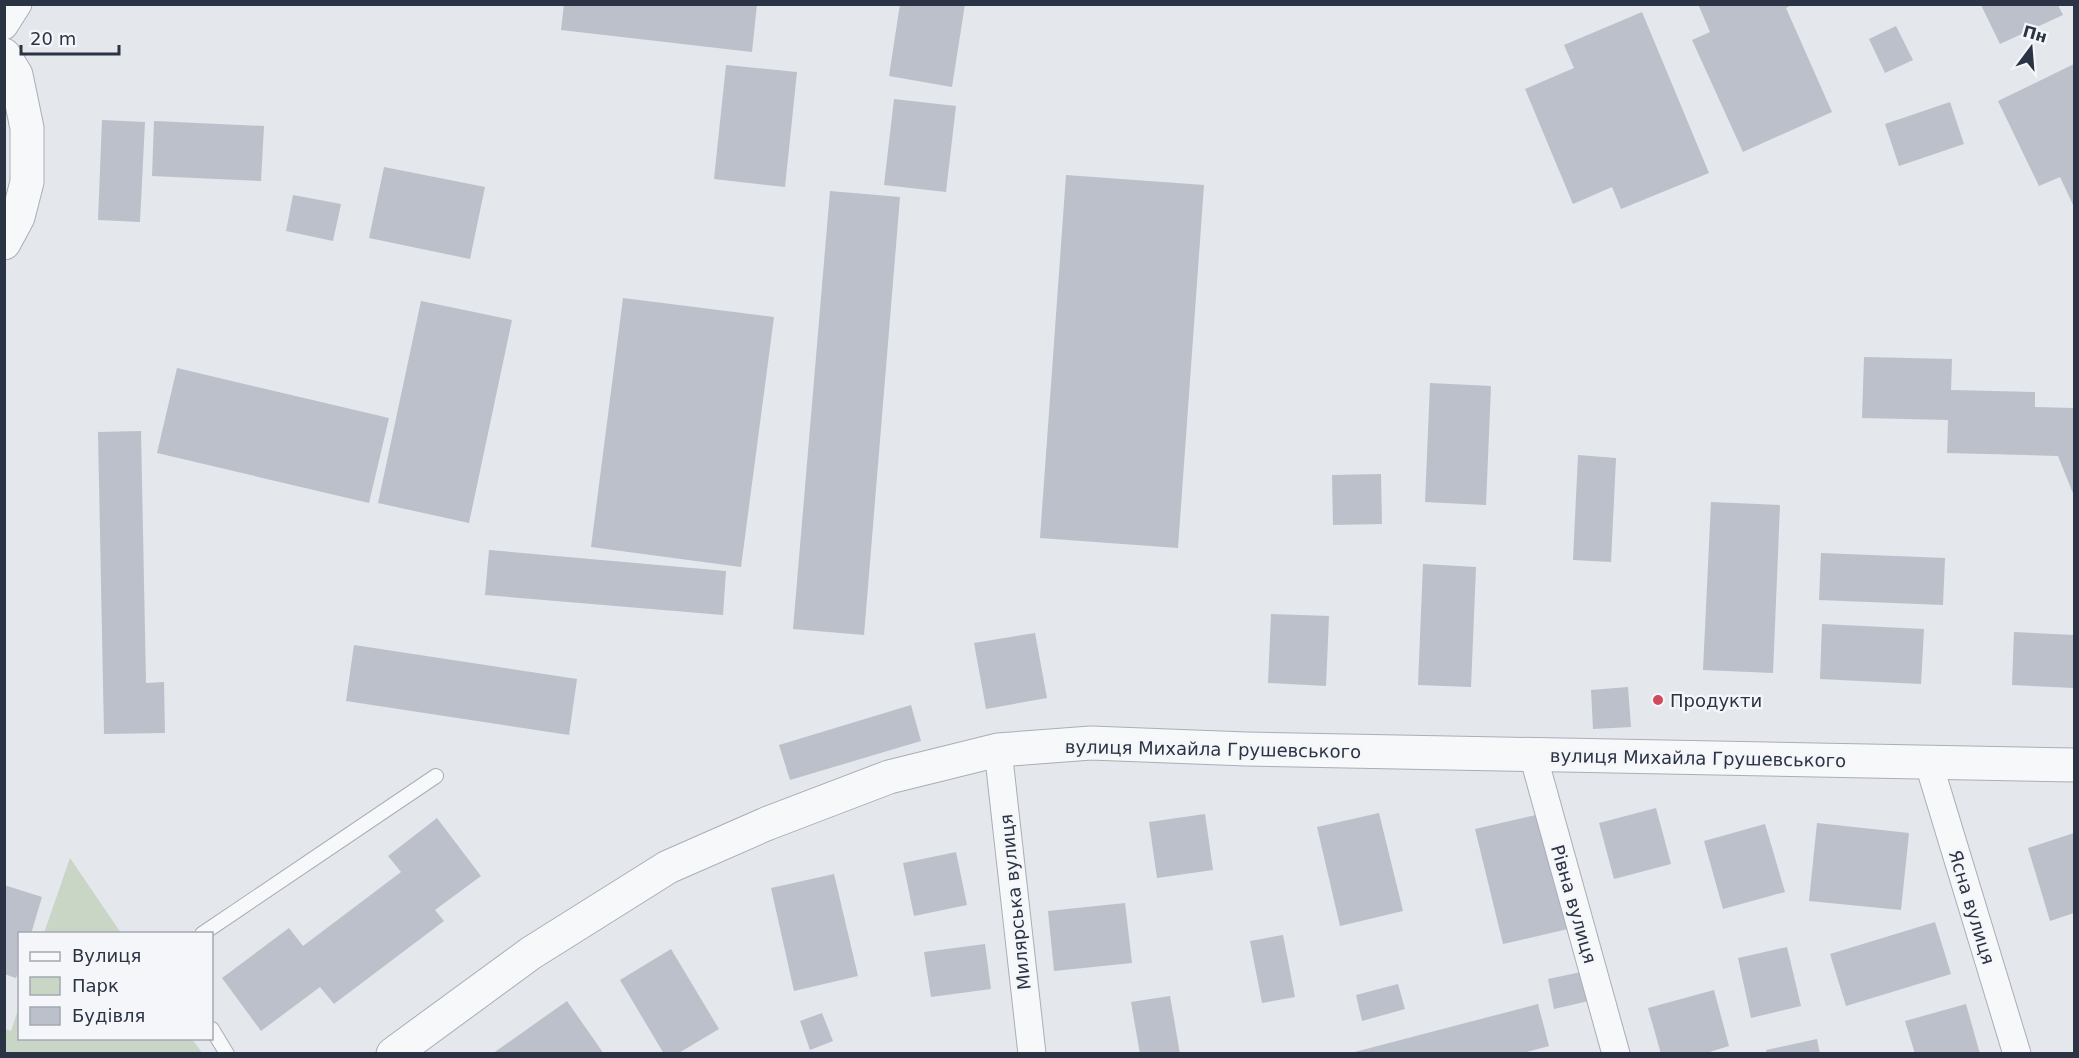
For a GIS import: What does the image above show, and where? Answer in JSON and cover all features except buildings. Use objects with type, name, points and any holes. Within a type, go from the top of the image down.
[{"type":"street","points":[[4,27],[18,4]]},
{"type":"street","points":[[4,55],[16,75],[27,128],[27,182],[18,217],[4,243]]},
{"type":"street","name":"вулиця Михайла Грушевського","points":[[393,1053],[531,954],[668,867],[766,824],[889,777],[998,750],[1091,743],[1246,749],[2074,765]]},
{"type":"street","name":"Милярська вулиця","points":[[998,750],[1032,1053]]},
{"type":"street","name":"Рівна вулиця","points":[[1533,755],[1616,1053]]},
{"type":"street","name":"Ясна вулиця","points":[[1928,761],[2017,1053]]},
{"type":"lane","points":[[203,932],[436,776]]},
{"type":"lane","points":[[213,1031],[227,1053]]},
{"type":"green space","points":[[70,858],[120,932],[44,932]]},
{"type":"green space","points":[[18,1010],[18,1040],[193,1040],[202,1053],[5,1053],[5,1029],[11,1031]]},
{"type":"place","name":"Продукти","points":[[1658,700]]}]
